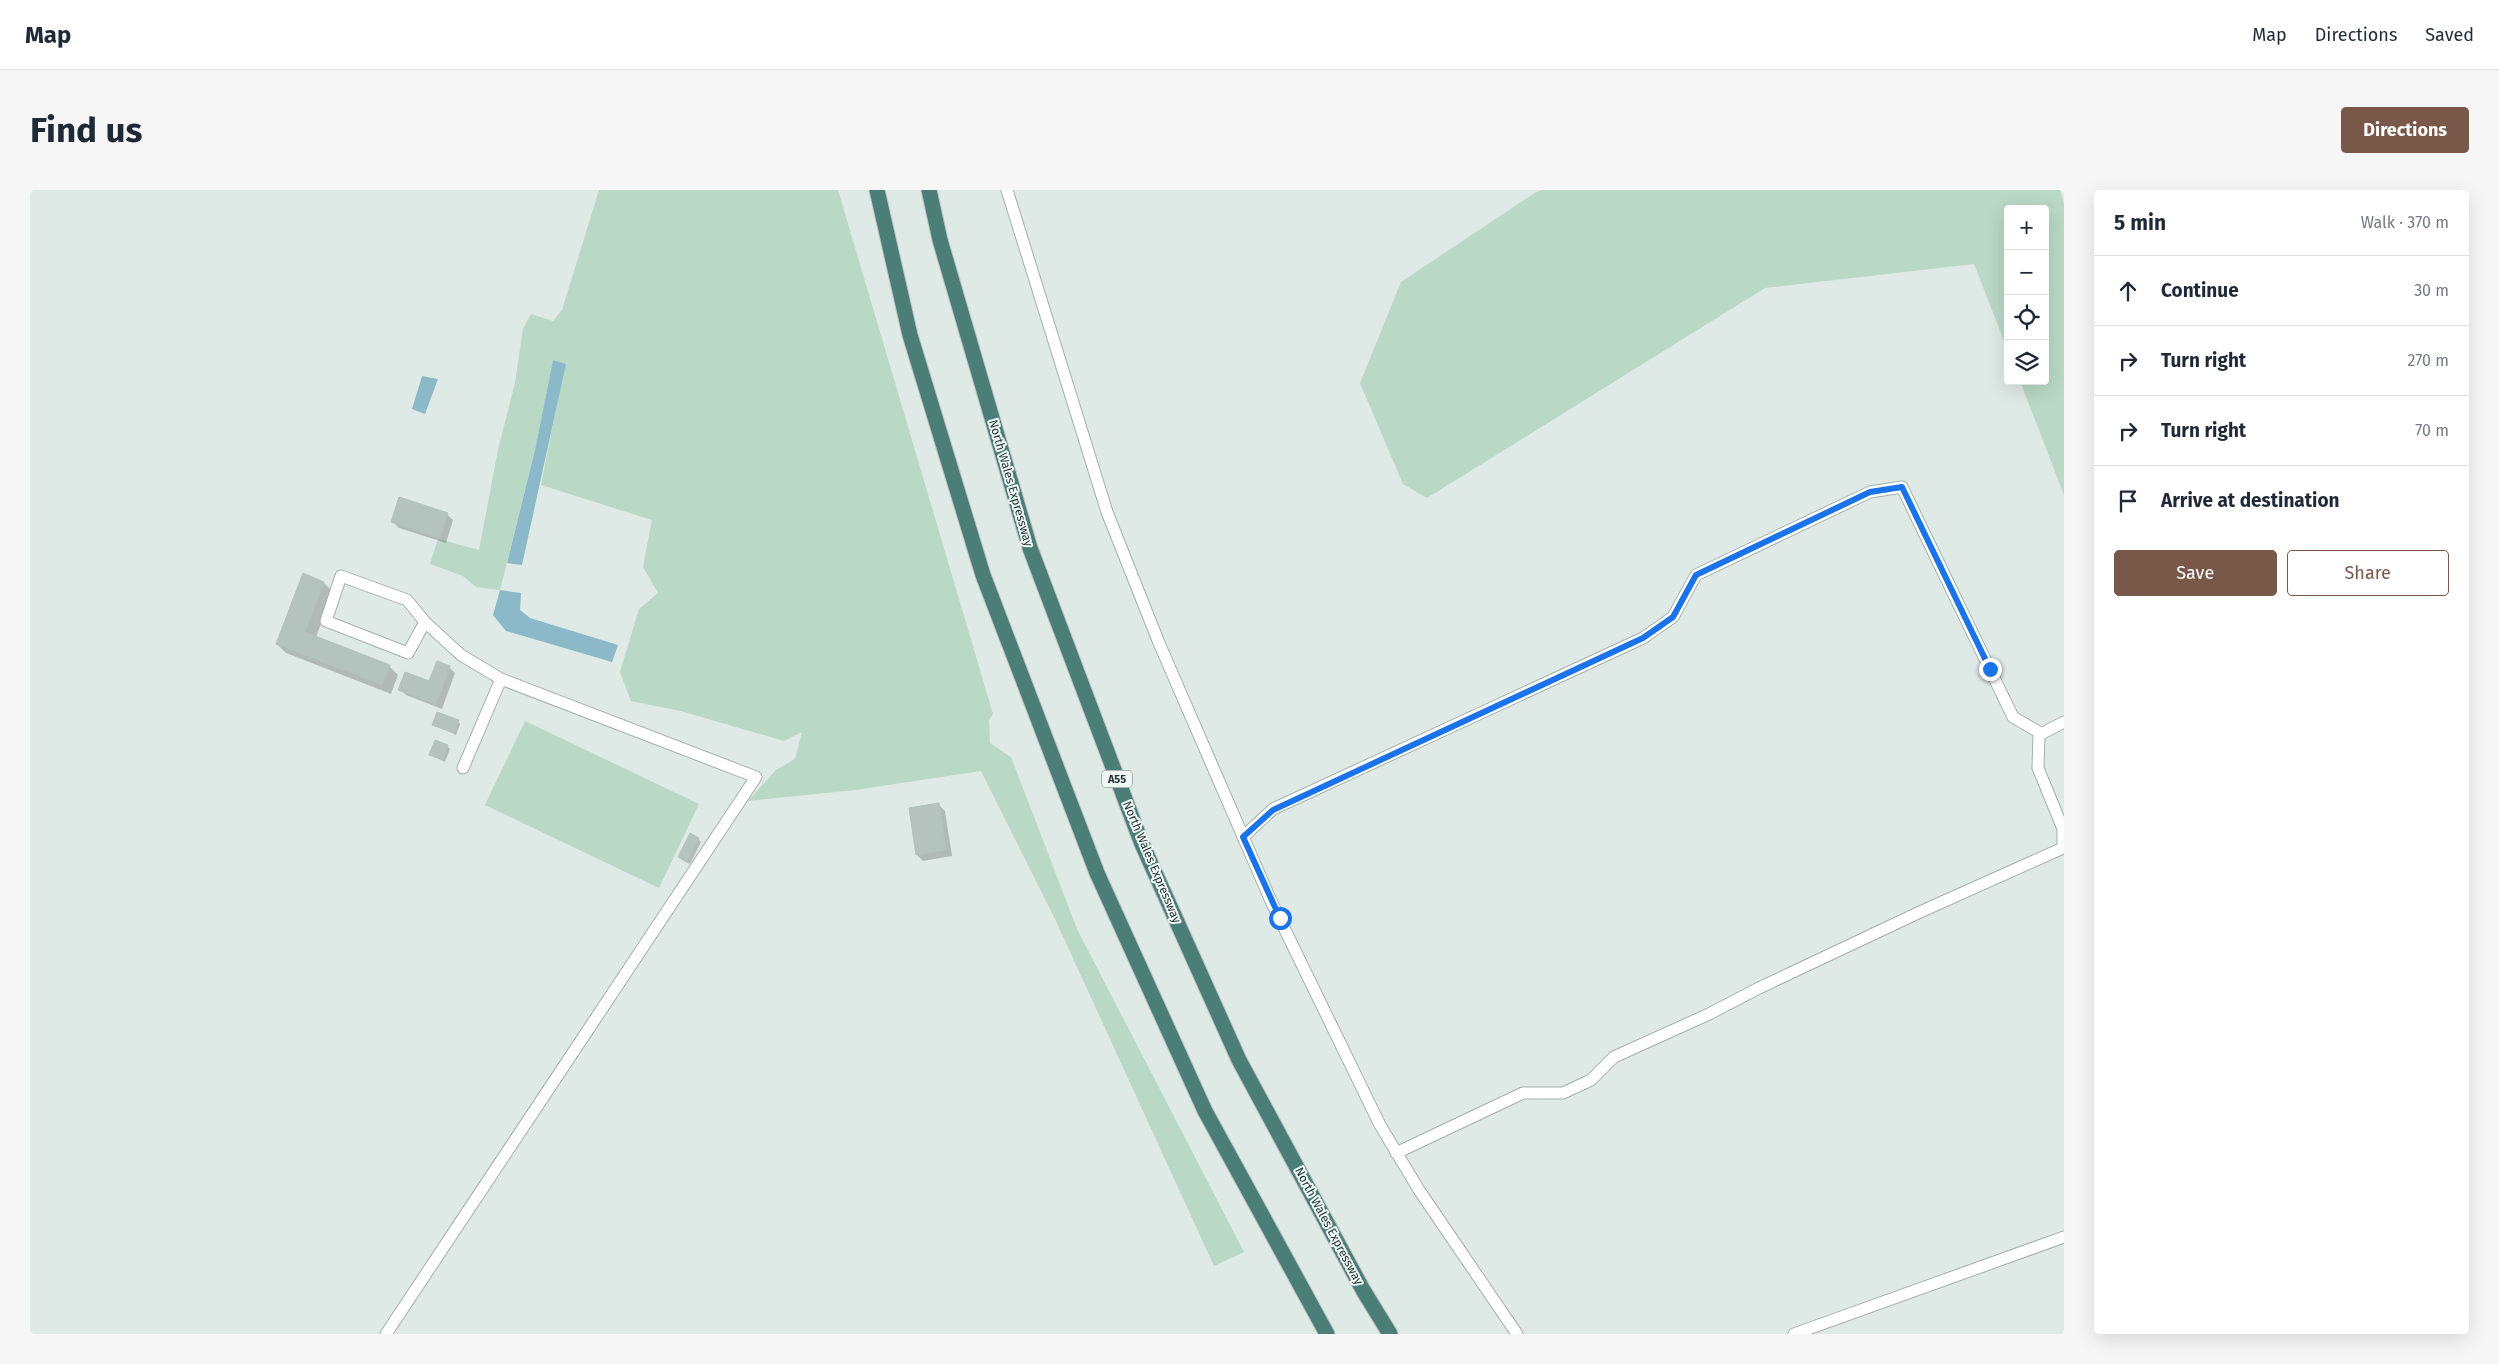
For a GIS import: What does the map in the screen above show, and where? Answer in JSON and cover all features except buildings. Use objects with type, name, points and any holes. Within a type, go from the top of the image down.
[{"type":"highway","points":[[877,190],[910,335],[983,575],[1097,873],[1205,1111],[1327,1334]]},
{"type":"highway","name":"North Wales Expressway","points":[[929,190],[943,249],[1030,548],[1142,844],[1239,1060],[1363,1290],[1390,1334]]},
{"type":"lane","points":[[1007,190],[1107,512],[1159,643],[1271,901],[1371,1107],[1396,1153],[1517,1334]]},
{"type":"lane","points":[[1243,837],[1273,810],[1643,638],[1673,617],[1696,575],[1870,492],[1902,487],[2013,716],[2042,734]]},
{"type":"lane","points":[[386,1334],[756,777],[501,679],[461,655],[425,622],[407,600],[341,576],[326,621],[408,653],[425,622]]},
{"type":"lane","points":[[463,768],[501,679]]},
{"type":"lane","points":[[1396,1153],[1523,1094],[1563,1093],[1570,1090],[1591,1080],[1614,1056],[1709,1014],[1758,988],[1920,912],[2064,849],[2062,829],[2038,768],[2039,735],[2064,722]]},
{"type":"lane","points":[[1794,1334],[2064,1237]]},
{"type":"green space","points":[[599,190],[838,190],[993,714],[989,720],[990,743],[1011,757],[1077,929],[1244,1252],[1214,1266],[1055,919],[981,771],[855,790],[748,801],[776,770],[795,759],[802,732],[784,741],[681,711],[631,701],[620,672],[639,609],[658,593],[643,567],[652,520],[541,485],[565,364],[553,360],[535,450],[500,590],[476,587],[463,576],[430,564],[438,539],[479,550],[498,450],[515,383],[523,329],[531,314],[553,321],[562,310]]},
{"type":"green space","points":[[1543,190],[2060,190],[2064,203],[2064,495],[2022,385],[2049,385],[2049,205],[2004,205],[2004,341],[1974,264],[1765,288],[1427,498],[1403,484],[1360,383],[1401,282],[1536,192]]},
{"type":"green space","points":[[525,721],[699,804],[659,888],[485,805]]},
{"type":"water","points":[[553,360],[566,364],[522,565],[507,563],[535,450]]},
{"type":"water","points":[[422,376],[438,379],[425,414],[412,409]]},
{"type":"water","points":[[500,590],[521,593],[520,610],[530,618],[618,645],[612,662],[506,631],[493,615]]},
{"type":"route","points":[[1280,918],[1243,837],[1273,810],[1547,683],[1574,668],[1643,638],[1673,617],[1696,575],[1870,492],[1902,487],[1990,669]]}]
